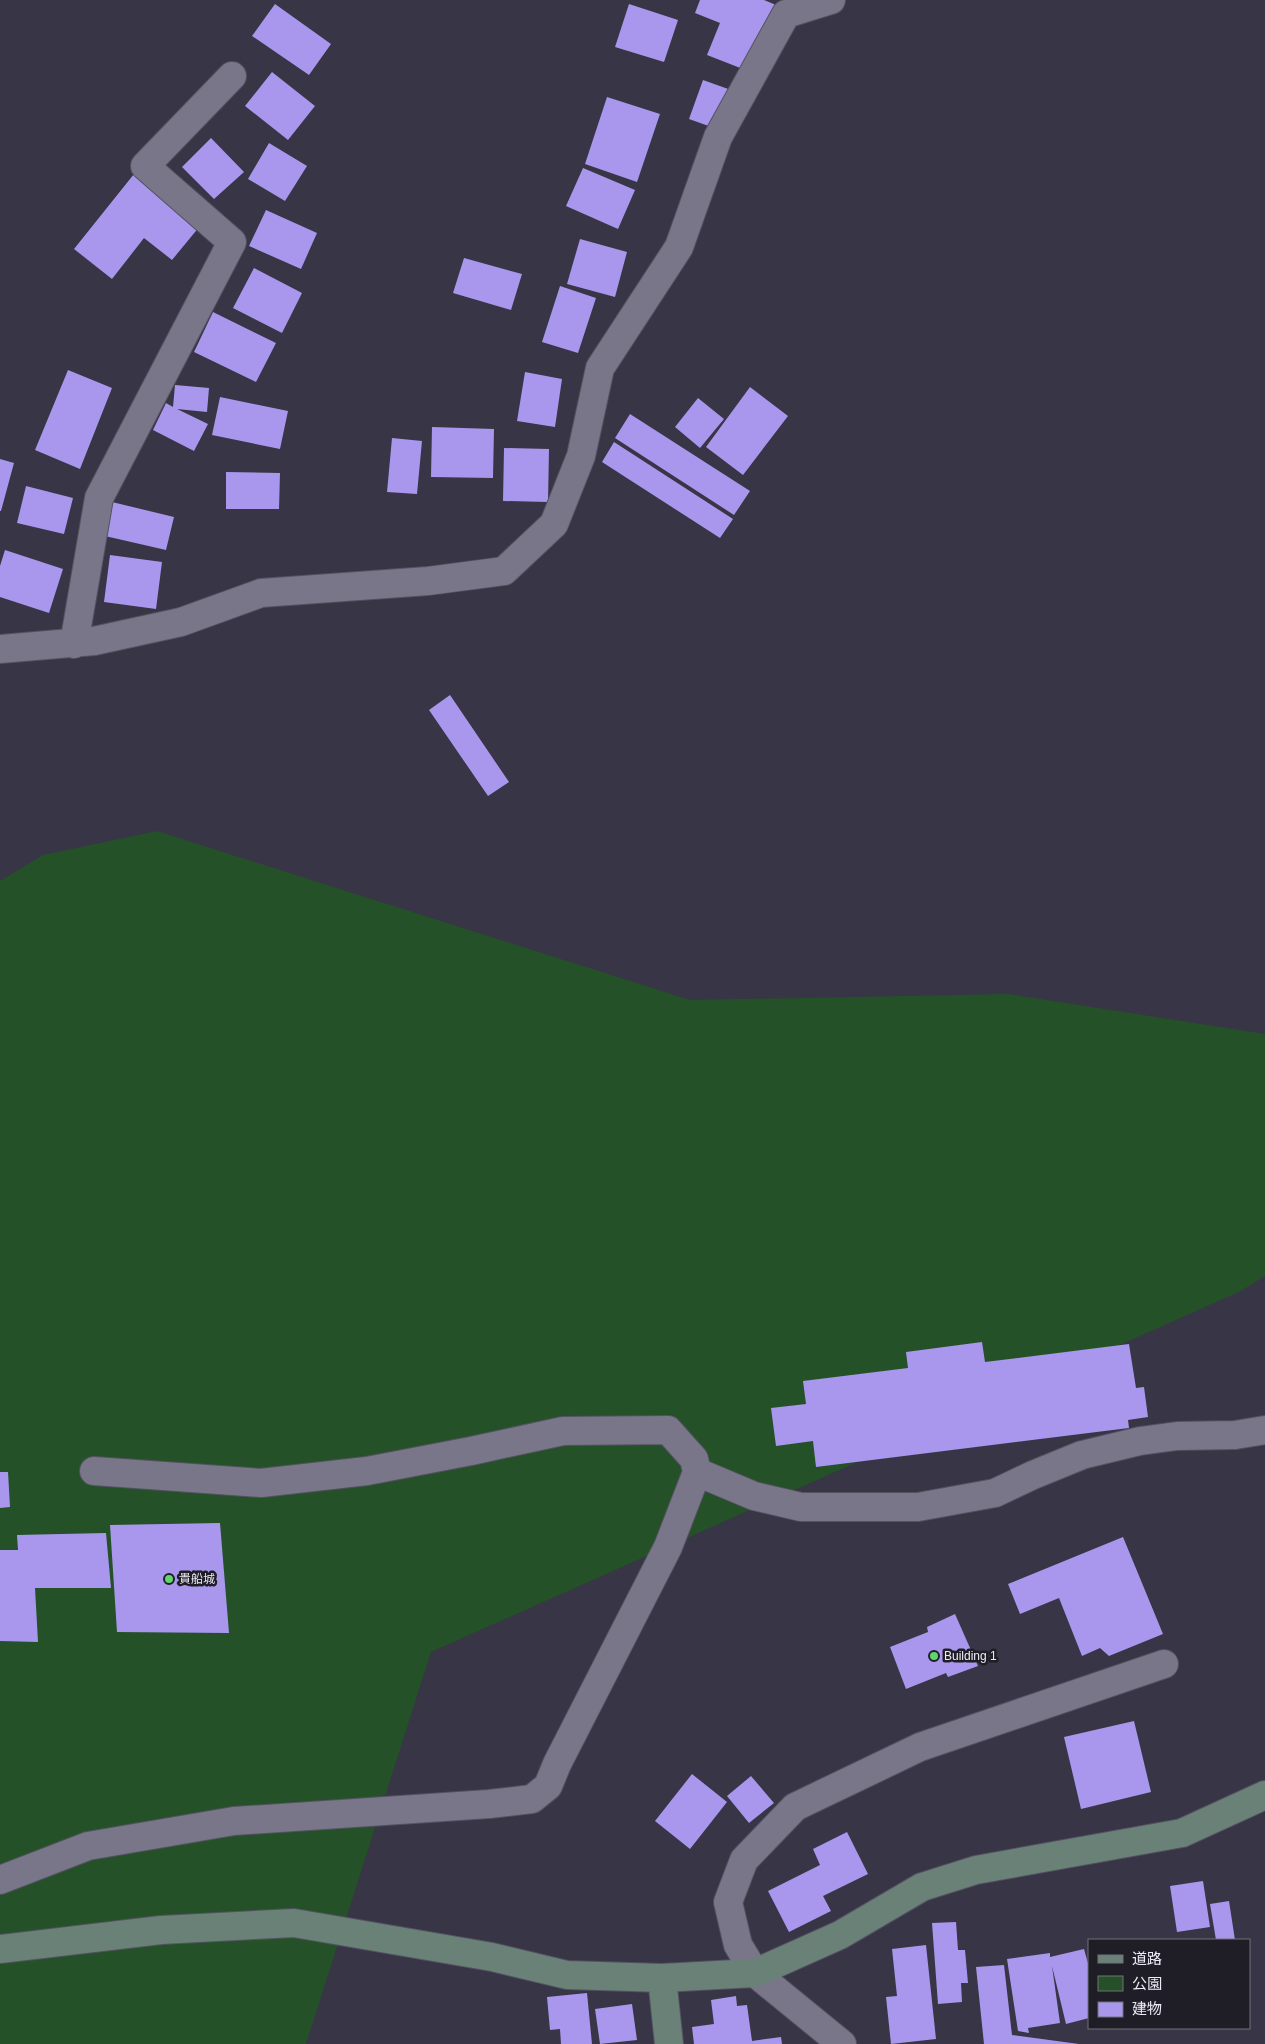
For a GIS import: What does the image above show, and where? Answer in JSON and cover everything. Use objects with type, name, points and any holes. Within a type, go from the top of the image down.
[{"type":"street","points":[[0,649],[74,644],[181,622],[261,593],[428,580],[504,571],[554,524],[581,456],[600,368],[679,247],[718,137],[786,14],[831,0]]},
{"type":"street","points":[[74,644],[99,498],[232,242],[145,166],[232,76]]},
{"type":"street","points":[[0,1880],[88,1846],[234,1821],[479,1805],[532,1798],[548,1786],[561,1756],[668,1547],[697,1472],[694,1459],[668,1430],[563,1431],[367,1471],[261,1483],[94,1471]]},
{"type":"street","points":[[697,1472],[754,1496],[802,1507],[918,1507],[995,1493],[1082,1455],[1130,1444],[1177,1436],[1235,1435],[1265,1430]]},
{"type":"street","points":[[842,2044],[755,1974],[738,1945],[728,1902],[744,1860],[795,1807],[920,1747],[1164,1664]]},
{"type":"street","points":[[0,1949],[161,1930],[294,1923],[454,1950],[568,1975],[662,1978],[755,1974],[840,1935],[922,1887],[976,1870],[1182,1833],[1265,1795]]},
{"type":"street","points":[[662,1978],[669,2044]]},
{"type":"green space","points":[[157,831],[690,1000],[1008,994],[1265,1034],[1265,1276],[1241,1291],[431,1652],[306,2044],[0,2044],[0,881],[43,855]]},
{"type":"building","points":[[700,0],[764,0],[776,5],[748,71],[707,55],[720,23],[695,13]]},
{"type":"building","points":[[275,4],[331,44],[309,75],[252,36]]},
{"type":"building","points":[[629,4],[678,20],[664,62],[615,47]]},
{"type":"building","points":[[272,72],[315,106],[288,140],[245,106]]},
{"type":"building","points":[[703,80],[731,90],[717,129],[689,119]]},
{"type":"building","points":[[607,97],[660,114],[637,182],[585,164]]},
{"type":"building","points":[[211,138],[244,172],[214,199],[182,167]]},
{"type":"building","points":[[269,143],[307,166],[285,201],[248,179]]},
{"type":"building","points":[[583,168],[635,190],[618,229],[566,206]]},
{"type":"building","points":[[134,174],[200,226],[172,260],[144,238],[112,279],[74,249]]},
{"type":"building","points":[[266,210],[317,233],[301,269],[249,246]]},
{"type":"building","points":[[580,239],[627,252],[615,297],[567,284]]},
{"type":"building","points":[[464,258],[522,274],[511,310],[453,293]]},
{"type":"building","points":[[254,268],[302,293],[282,333],[233,308]]},
{"type":"building","points":[[560,286],[596,298],[578,353],[542,342]]},
{"type":"building","points":[[213,312],[276,343],[256,382],[194,352]]},
{"type":"building","points":[[68,370],[112,388],[80,469],[35,450]]},
{"type":"building","points":[[525,372],[562,379],[555,427],[517,421]]},
{"type":"building","points":[[175,385],[209,388],[207,412],[177,409],[208,424],[194,451],[153,430],[166,403],[173,407]]},
{"type":"building","points":[[750,387],[788,416],[743,475],[706,447]]},
{"type":"building","points":[[220,397],[288,411],[280,449],[212,435]]},
{"type":"building","points":[[698,398],[724,419],[700,448],[675,427]]},
{"type":"building","points":[[630,414],[750,491],[734,515],[615,438]]},
{"type":"building","points":[[432,427],[494,429],[493,478],[431,477]]},
{"type":"building","points":[[392,438],[422,441],[417,494],[387,492]]},
{"type":"building","points":[[614,442],[733,519],[720,538],[602,462]]},
{"type":"building","points":[[504,448],[549,449],[548,502],[503,501]]},
{"type":"building","points":[[0,459],[14,463],[1,511],[0,511]]},
{"type":"building","points":[[226,472],[280,473],[279,509],[226,509]]},
{"type":"building","points":[[26,486],[73,498],[64,534],[17,523]]},
{"type":"building","points":[[112,502],[174,517],[166,550],[105,536]]},
{"type":"building","points":[[5,550],[63,569],[49,613],[0,597],[0,566]]},
{"type":"building","points":[[110,555],[162,562],[156,609],[104,602]]},
{"type":"building","points":[[450,695],[509,782],[488,796],[429,710]]},
{"type":"building","points":[[982,1342],[985,1362],[1129,1344],[1136,1388],[1144,1387],[1148,1417],[1128,1420],[1129,1428],[816,1467],[813,1441],[776,1446],[771,1408],[806,1404],[803,1381],[908,1368],[906,1352]]},
{"type":"building","points":[[0,1472],[8,1472],[10,1507],[0,1508]]},
{"type":"building","name":"貴船城","points":[[220,1523],[229,1633],[117,1632],[110,1525]]},
{"type":"building","points":[[106,1533],[111,1588],[35,1588],[38,1642],[0,1641],[0,1550],[18,1550],[17,1535]]},
{"type":"building","points":[[1123,1537],[1163,1634],[1109,1656],[1100,1648],[1082,1656],[1059,1598],[1020,1614],[1008,1584]]},
{"type":"building","name":"Building 1","points":[[955,1614],[978,1666],[948,1677],[946,1673],[906,1689],[890,1647],[928,1632],[927,1627]]},
{"type":"building","points":[[1134,1721],[1151,1792],[1081,1809],[1064,1737]]},
{"type":"building","points":[[692,1774],[727,1802],[690,1849],[655,1821]]},
{"type":"building","points":[[751,1776],[774,1803],[749,1823],[727,1796]]},
{"type":"building","points":[[847,1832],[868,1874],[823,1896],[831,1911],[789,1932],[768,1891],[820,1865],[813,1849]]},
{"type":"building","points":[[1203,1881],[1210,1927],[1177,1932],[1170,1886]]},
{"type":"building","points":[[1229,1901],[1235,1939],[1216,1939],[1210,1904]]},
{"type":"building","points":[[956,1922],[958,1950],[965,1950],[968,1983],[961,1983],[962,2002],[938,2004],[932,1923]]},
{"type":"building","points":[[926,1945],[936,2039],[891,2044],[886,1997],[897,1996],[892,1949]]},
{"type":"building","points":[[1084,1949],[1088,1963],[1088,2018],[1066,2024],[1052,1966],[1060,2023],[1028,2028],[1029,2033],[1018,2031],[1007,1959],[1050,1953],[1050,1957]]},
{"type":"building","points":[[1004,1965],[1012,2035],[1079,2044],[984,2044],[976,1967]]},
{"type":"building","points":[[587,1993],[592,2044],[561,2044],[560,2029],[550,2030],[547,1997]]},
{"type":"building","points":[[736,1996],[737,2006],[747,2005],[752,2041],[781,2037],[782,2044],[694,2044],[692,2027],[714,2024],[711,2000]]},
{"type":"building","points":[[632,2004],[637,2040],[600,2044],[595,2009]]},
{"type":"place","name":"貴船城","points":[[169,1579]]},
{"type":"place","name":"Building 1","points":[[934,1656]]}]
